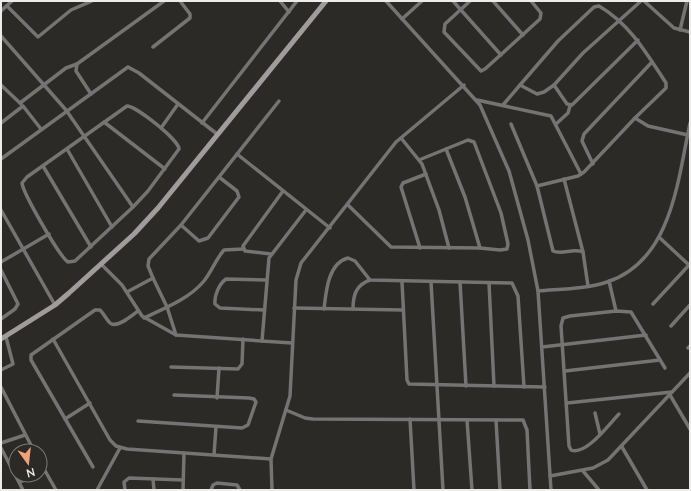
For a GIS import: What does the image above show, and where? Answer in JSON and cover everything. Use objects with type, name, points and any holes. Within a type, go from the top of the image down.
[{"type":"street","points":[[1,11],[12,1]]},
{"type":"street","points":[[7,6],[38,37],[71,10],[92,1]]},
{"type":"street","points":[[1,123],[44,85],[71,65],[77,64],[164,1]]},
{"type":"street","points":[[153,47],[190,18],[190,14],[180,1]]},
{"type":"street","points":[[280,1],[289,12]]},
{"type":"street","points":[[202,123],[297,1]]},
{"type":"street","points":[[1,370],[13,364],[4,338],[55,305],[101,264],[150,216],[326,1]]},
{"type":"street","points":[[386,1],[477,100],[509,171],[528,240],[538,291],[545,387],[550,490]]},
{"type":"street","points":[[415,1],[418,4]]},
{"type":"street","points":[[402,19],[422,1]]},
{"type":"street","points":[[453,1],[501,55]]},
{"type":"street","points":[[470,1],[445,24],[443,29],[446,36],[479,70],[485,69],[523,35],[541,16],[540,11],[531,1]]},
{"type":"street","points":[[493,1],[523,35]]},
{"type":"street","points":[[520,85],[537,94],[544,92],[554,85],[584,53],[643,1],[672,26],[680,30],[690,32]]},
{"type":"street","points":[[680,30],[687,1]]},
{"type":"street","points":[[503,105],[558,41],[596,6],[601,6],[638,40],[666,83],[666,87],[581,174],[537,186]]},
{"type":"street","points":[[1,36],[66,110],[133,207]]},
{"type":"street","points":[[556,124],[568,113],[570,106],[574,104],[638,40]]},
{"type":"street","points":[[592,164],[582,141],[584,134],[652,62]]},
{"type":"street","points":[[77,64],[76,71],[91,94]]},
{"type":"street","points":[[1,159],[124,69],[130,68],[216,134]]},
{"type":"street","points":[[1,85],[22,105],[41,129]]},
{"type":"street","points":[[554,85],[570,106]]},
{"type":"street","points":[[272,490],[271,459],[274,442],[290,396],[294,308],[297,274],[301,263],[401,138],[464,86]]},
{"type":"street","points":[[477,100],[548,114],[556,124],[581,174]]},
{"type":"street","points":[[176,335],[167,307],[148,266],[149,259],[181,225],[279,101]]},
{"type":"street","points":[[161,128],[178,104]]},
{"type":"street","points":[[128,106],[134,108],[161,128],[180,146],[176,154],[133,207],[75,261],[70,263],[61,254],[22,184],[26,177],[85,136],[120,109],[128,106]]},
{"type":"street","points":[[635,118],[648,126],[688,134]]},
{"type":"street","points":[[104,122],[165,169]]},
{"type":"street","points":[[538,291],[588,286],[610,281],[639,263],[660,238],[670,212],[690,123]]},
{"type":"street","points":[[512,124],[537,186],[553,251],[578,250],[583,252]]},
{"type":"street","points":[[401,138],[419,160],[426,174],[439,210],[449,248]]},
{"type":"street","points":[[348,205],[388,246],[395,248],[507,249],[508,246],[501,213],[474,142],[468,140],[419,160]]},
{"type":"street","points":[[67,149],[112,227]]},
{"type":"street","points":[[446,149],[465,197],[480,248]]},
{"type":"street","points":[[237,154],[330,228]]},
{"type":"street","points":[[42,166],[91,246]]},
{"type":"street","points":[[420,248],[401,187],[403,183],[426,174]]},
{"type":"street","points":[[181,225],[199,241],[208,238],[239,197],[236,190],[219,177]]},
{"type":"street","points":[[564,179],[583,252],[588,286]]},
{"type":"street","points":[[243,248],[245,243],[283,191]]},
{"type":"street","points":[[1,210],[55,305]]},
{"type":"street","points":[[262,340],[267,262],[270,254],[306,210]]},
{"type":"street","points":[[1,262],[49,234]]},
{"type":"street","points":[[653,304],[690,265],[660,238]]},
{"type":"street","points":[[144,318],[167,307],[197,288],[210,273],[224,250],[243,248],[245,251],[270,254]]},
{"type":"street","points":[[324,309],[327,283],[342,260],[352,258],[370,280]]},
{"type":"street","points":[[101,264],[127,292],[144,318],[176,335],[292,343]]},
{"type":"street","points":[[1,270],[18,304],[15,309],[1,319]]},
{"type":"street","points":[[127,292],[153,278]]},
{"type":"street","points":[[264,310],[220,308],[216,306],[214,302],[220,286],[226,280],[266,280]]},
{"type":"street","points":[[353,309],[354,295],[357,288],[370,280],[402,282],[512,283],[517,290],[524,386]]},
{"type":"street","points":[[610,281],[616,311]]},
{"type":"street","points":[[402,282],[402,310],[408,382],[413,386],[545,387]]},
{"type":"street","points":[[431,282],[443,490]]},
{"type":"street","points":[[460,282],[466,386]]},
{"type":"street","points":[[489,282],[494,386]]},
{"type":"street","points":[[671,326],[690,305]]},
{"type":"street","points":[[294,308],[402,310]]},
{"type":"street","points":[[93,467],[30,358],[33,352],[97,309],[102,312],[110,323],[114,324],[119,323],[138,311]]},
{"type":"street","points":[[619,414],[587,448],[578,451],[571,450],[569,446],[561,326],[562,318],[627,311],[633,314],[665,368]]},
{"type":"street","points":[[542,347],[646,335]]},
{"type":"street","points":[[171,367],[219,368],[234,370],[241,366],[243,339]]},
{"type":"street","points":[[53,340],[110,440],[120,448],[271,459]]},
{"type":"street","points":[[565,371],[660,360]]},
{"type":"street","points":[[217,398],[219,368]]},
{"type":"street","points":[[550,476],[583,471],[608,460],[622,447],[690,373]]},
{"type":"street","points":[[1,387],[3,396],[30,443]]},
{"type":"street","points":[[567,403],[671,394]]},
{"type":"street","points":[[671,394],[690,429]]},
{"type":"street","points":[[138,421],[241,428],[247,426],[256,402],[254,399],[249,398],[217,398],[174,395]]},
{"type":"street","points":[[65,419],[90,403]]},
{"type":"street","points":[[286,410],[305,418],[313,419],[520,419],[525,422],[530,490]]},
{"type":"street","points":[[595,413],[600,434]]},
{"type":"street","points":[[410,419],[414,490]]},
{"type":"street","points":[[468,420],[472,490]]},
{"type":"street","points":[[496,420],[500,490]]},
{"type":"street","points":[[214,455],[216,427]]},
{"type":"street","points":[[1,443],[25,435]]},
{"type":"street","points":[[622,447],[647,490]]},
{"type":"street","points":[[1,448],[8,461]]},
{"type":"street","points":[[98,490],[120,448]]},
{"type":"street","points":[[183,490],[184,453]]},
{"type":"street","points":[[583,471],[599,490]]},
{"type":"street","points":[[48,476],[56,490]]},
{"type":"street","points":[[125,490],[124,482],[127,478],[183,480]]},
{"type":"street","points":[[153,479],[154,490]]},
{"type":"street","points":[[211,490],[213,485],[217,484],[237,485],[240,490]]}]
